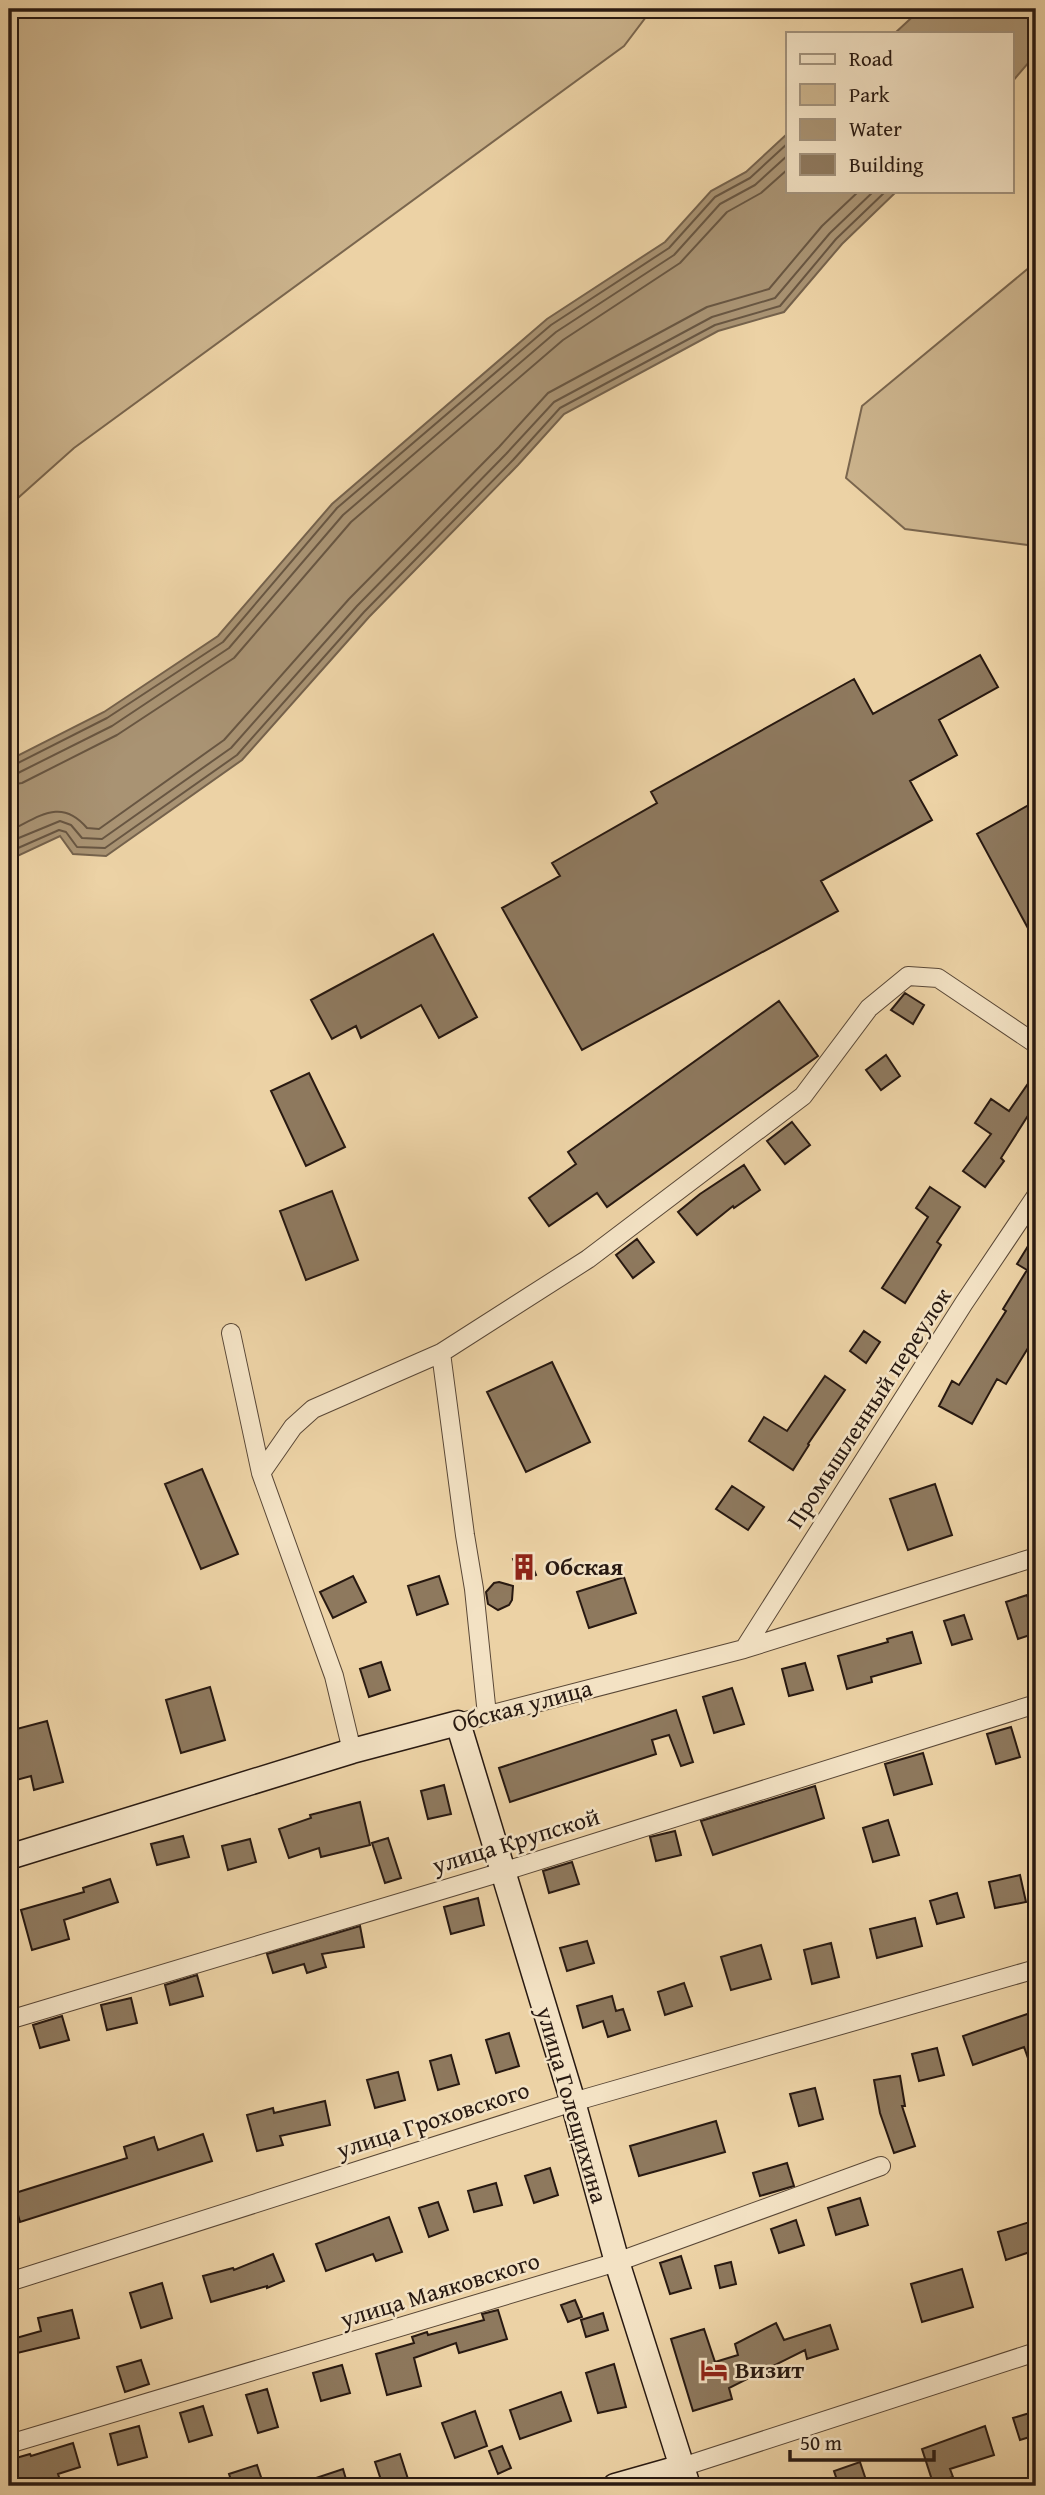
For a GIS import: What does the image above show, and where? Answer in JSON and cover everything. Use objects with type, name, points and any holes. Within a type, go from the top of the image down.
[{"type":"street","points":[[261,1474],[293,1427],[313,1409],[441,1353],[588,1259],[803,1096],[869,1008],[908,976],[938,978],[1036,1044]]},
{"type":"street","name":"Промышленный переулок","points":[[744,1649],[964,1303],[1036,1196]]},
{"type":"street","points":[[231,1333],[261,1474],[334,1676],[352,1751]]},
{"type":"street","points":[[441,1353],[474,1589],[487,1715]]},
{"type":"street","name":"Обская улица","points":[[9,1857],[352,1751],[744,1649],[1036,1557]]},
{"type":"street","name":"улица Крупской","points":[[9,2020],[502,1872],[1036,1704]]},
{"type":"street","name":"улица Голещихина","points":[[458,1723],[573,2102],[617,2262],[685,2477]]},
{"type":"street","name":"улица Гроховского","points":[[9,2282],[573,2102],[1036,1969]]},
{"type":"street","name":"улица Маяковского","points":[[9,2444],[617,2262],[881,2166]]},
{"type":"street","points":[[615,2486],[685,2477],[1036,2352]]},
{"type":"green space","points":[[9,9],[652,9],[624,46],[74,448],[9,506]]},
{"type":"green space","points":[[1036,262],[1036,546],[905,529],[846,478],[862,406]]},
{"type":"water","points":[[921,9],[1036,9],[1036,54],[1014,80],[1014,32],[896,32]]},
{"type":"water","points":[[786,135],[786,192],[896,192],[842,244],[784,312],[718,331],[564,414],[518,465],[369,617],[242,760],[106,856],[73,854],[60,836],[9,860],[9,760],[104,712],[218,636],[332,504],[547,319],[665,242],[711,191],[746,172]]},
{"type":"building","points":[[980,655],[998,687],[939,720],[957,755],[910,781],[932,820],[821,881],[838,911],[582,1050],[502,908],[560,876],[552,863],[657,803],[651,792],[854,679],[873,714]]},
{"type":"building","points":[[1036,801],[1036,943],[977,834]]},
{"type":"building","points":[[433,934],[477,1017],[439,1038],[421,1005],[361,1038],[356,1026],[332,1039],[311,1000]]},
{"type":"building","points":[[905,993],[924,1005],[913,1024],[891,1010]]},
{"type":"building","points":[[779,1001],[818,1056],[607,1207],[597,1193],[549,1226],[529,1198],[576,1164],[568,1152]]},
{"type":"building","points":[[886,1055],[900,1076],[881,1090],[866,1070]]},
{"type":"building","points":[[1036,1072],[1036,1103],[1001,1158],[1004,1161],[985,1187],[963,1171],[991,1134],[975,1123],[991,1099],[1009,1111]]},
{"type":"building","points":[[309,1073],[345,1147],[306,1166],[271,1091]]},
{"type":"building","points":[[792,1122],[810,1145],[785,1164],[767,1141]]},
{"type":"building","points":[[744,1165],[760,1190],[734,1208],[733,1206],[697,1235],[678,1212]]},
{"type":"building","points":[[930,1187],[960,1207],[937,1242],[941,1245],[905,1303],[882,1288],[928,1217],[916,1208]]},
{"type":"building","points":[[332,1191],[358,1260],[306,1280],[280,1211]]},
{"type":"building","points":[[1036,1233],[1036,1335],[1006,1384],[997,1379],[972,1424],[939,1406],[952,1381],[959,1385],[1006,1311],[1003,1309],[1027,1270],[1017,1264]]},
{"type":"building","points":[[637,1239],[654,1262],[633,1278],[616,1255]]},
{"type":"building","points":[[864,1331],[880,1342],[866,1363],[850,1351]]},
{"type":"building","points":[[552,1362],[590,1442],[526,1472],[487,1392]]},
{"type":"building","points":[[825,1376],[845,1390],[793,1470],[749,1441],[764,1417],[787,1431]]},
{"type":"building","points":[[202,1469],[238,1554],[201,1569],[165,1484]]},
{"type":"building","points":[[935,1484],[952,1535],[908,1550],[890,1499]]},
{"type":"building","points":[[732,1486],[764,1507],[748,1530],[716,1509]]},
{"type":"building","name":"Обская","points":[[527,1553],[536,1575],[522,1581],[513,1559]]},
{"type":"building","points":[[353,1576],[366,1602],[333,1618],[320,1592]]},
{"type":"building","points":[[439,1576],[448,1604],[417,1615],[408,1586]]},
{"type":"building","points":[[624,1577],[636,1613],[589,1628],[577,1592]]},
{"type":"building","points":[[494,1583],[513,1586],[509,1605],[498,1610],[488,1604],[486,1592]]},
{"type":"building","points":[[1027,1595],[1036,1623],[1036,1633],[1018,1639],[1006,1602]]},
{"type":"building","points":[[964,1615],[972,1639],[952,1645],[944,1621]]},
{"type":"building","points":[[912,1632],[921,1663],[871,1677],[872,1682],[847,1689],[838,1656],[888,1642],[887,1639]]},
{"type":"building","points":[[381,1662],[390,1690],[369,1697],[360,1669]]},
{"type":"building","points":[[805,1663],[813,1690],[789,1696],[782,1669]]},
{"type":"building","points":[[210,1687],[225,1740],[181,1753],[166,1700]]},
{"type":"building","points":[[732,1688],[744,1724],[714,1733],[703,1697]]},
{"type":"building","points":[[676,1710],[693,1762],[681,1766],[669,1735],[652,1740],[656,1754],[510,1802],[499,1768]]},
{"type":"building","points":[[47,1721],[63,1782],[34,1790],[31,1776],[9,1782],[9,1731]]},
{"type":"building","points":[[1011,1727],[1020,1757],[996,1764],[987,1734]]},
{"type":"building","points":[[923,1753],[932,1784],[894,1795],[885,1764]]},
{"type":"building","points":[[444,1785],[451,1814],[428,1819],[421,1791]]},
{"type":"building","points":[[815,1786],[824,1818],[713,1855],[701,1821]]},
{"type":"building","points":[[360,1802],[370,1845],[321,1857],[319,1848],[289,1858],[279,1829],[311,1818],[310,1815]]},
{"type":"building","points":[[888,1820],[899,1855],[873,1862],[863,1828]]},
{"type":"building","points":[[675,1831],[681,1855],[656,1861],[650,1837]]},
{"type":"building","points":[[183,1836],[189,1857],[157,1865],[151,1844]]},
{"type":"building","points":[[388,1838],[401,1878],[385,1883],[372,1843]]},
{"type":"building","points":[[250,1839],[256,1862],[228,1870],[222,1846]]},
{"type":"building","points":[[572,1862],[579,1884],[549,1893],[543,1871]]},
{"type":"building","points":[[1020,1875],[1026,1902],[995,1908],[989,1882]]},
{"type":"building","points":[[110,1879],[118,1902],[64,1920],[69,1939],[32,1950],[21,1910],[84,1892],[83,1888]]},
{"type":"building","points":[[957,1893],[964,1917],[937,1924],[930,1901]]},
{"type":"building","points":[[478,1898],[484,1925],[451,1934],[444,1907]]},
{"type":"building","points":[[915,1918],[922,1946],[877,1958],[870,1929]]},
{"type":"building","points":[[360,1926],[364,1947],[322,1954],[326,1967],[307,1973],[304,1964],[273,1973],[267,1954]]},
{"type":"building","points":[[587,1941],[594,1963],[567,1971],[560,1948]]},
{"type":"building","points":[[831,1943],[839,1977],[812,1984],[804,1950]]},
{"type":"building","points":[[761,1945],[771,1979],[731,1990],[721,1957]]},
{"type":"building","points":[[197,1975],[203,1996],[170,2005],[165,1985]]},
{"type":"building","points":[[684,1983],[692,2006],[665,2015],[658,1992]]},
{"type":"building","points":[[612,1996],[616,2011],[623,2009],[630,2030],[608,2037],[603,2021],[583,2028],[577,2006]]},
{"type":"building","points":[[131,1998],[137,2023],[107,2030],[101,2005]]},
{"type":"building","points":[[1033,2012],[1036,2021],[1036,2075],[1024,2047],[973,2065],[963,2036]]},
{"type":"building","points":[[62,2016],[69,2040],[40,2048],[33,2025]]},
{"type":"building","points":[[509,2033],[519,2066],[496,2073],[486,2040]]},
{"type":"building","points":[[937,2048],[944,2075],[919,2081],[912,2054]]},
{"type":"building","points":[[451,2055],[459,2084],[438,2090],[430,2061]]},
{"type":"building","points":[[398,2072],[405,2100],[375,2108],[367,2080]]},
{"type":"building","points":[[900,2076],[905,2106],[902,2106],[915,2146],[894,2153],[880,2113],[874,2080]]},
{"type":"building","points":[[815,2088],[823,2119],[799,2126],[790,2094]]},
{"type":"building","points":[[325,2101],[330,2125],[280,2136],[283,2145],[257,2151],[247,2115],[273,2108],[274,2113]]},
{"type":"building","points":[[716,2121],[725,2152],[639,2176],[630,2146]]},
{"type":"building","points":[[203,2134],[212,2161],[20,2222],[12,2194],[127,2158],[124,2147],[154,2137],[158,2150]]},
{"type":"building","points":[[787,2163],[794,2186],[760,2196],[753,2173]]},
{"type":"building","points":[[550,2168],[558,2195],[534,2203],[525,2176]]},
{"type":"building","points":[[496,2183],[502,2205],[474,2212],[468,2191]]},
{"type":"building","points":[[860,2198],[868,2225],[836,2235],[828,2208]]},
{"type":"building","points":[[438,2202],[448,2230],[429,2237],[419,2208]]},
{"type":"building","points":[[389,2217],[402,2252],[376,2261],[373,2254],[326,2271],[316,2244]]},
{"type":"building","points":[[796,2220],[804,2245],[779,2253],[771,2229]]},
{"type":"building","points":[[1036,2220],[1036,2250],[1006,2260],[998,2232]]},
{"type":"building","points":[[273,2254],[284,2281],[211,2302],[203,2276],[233,2268],[234,2270]]},
{"type":"building","points":[[681,2256],[691,2288],[670,2294],[660,2263]]},
{"type":"building","points":[[731,2262],[736,2284],[720,2288],[715,2266]]},
{"type":"building","points":[[962,2269],[973,2307],[922,2322],[911,2284]]},
{"type":"building","points":[[162,2283],[172,2318],[141,2328],[130,2293]]},
{"type":"building","points":[[575,2300],[582,2317],[568,2322],[561,2305]]},
{"type":"building","points":[[72,2310],[79,2338],[9,2355],[9,2340],[41,2331],[38,2318]]},
{"type":"building","points":[[498,2310],[507,2339],[459,2353],[456,2343],[414,2358],[421,2386],[387,2395],[376,2354],[414,2343],[412,2337],[427,2332],[428,2335],[484,2320],[482,2314]]},
{"type":"building","points":[[603,2313],[608,2330],[586,2337],[581,2320]]},
{"type":"building","points":[[776,2323],[784,2340],[830,2325],[838,2349],[807,2359],[805,2350],[729,2388],[732,2399],[693,2411],[671,2339],[704,2329],[715,2362],[738,2355],[735,2344]]},
{"type":"building","points":[[141,2360],[149,2384],[125,2392],[117,2367]]},
{"type":"building","points":[[614,2364],[626,2407],[598,2413],[586,2373]]},
{"type":"building","points":[[342,2365],[350,2393],[321,2401],[313,2373]]},
{"type":"building","points":[[267,2389],[278,2427],[258,2433],[246,2395]]},
{"type":"building","points":[[561,2392],[571,2421],[520,2439],[510,2410]]},
{"type":"building","points":[[203,2406],[212,2435],[189,2442],[180,2413]]},
{"type":"building","points":[[475,2411],[487,2446],[455,2458],[442,2423]]},
{"type":"building","points":[[1036,2411],[1036,2435],[1020,2440],[1013,2418]]},
{"type":"building","points":[[139,2426],[147,2457],[118,2465],[110,2434]]},
{"type":"building","points":[[985,2426],[994,2455],[950,2469],[953,2477],[933,2483],[922,2449]]},
{"type":"building","points":[[73,2443],[80,2467],[58,2474],[62,2486],[14,2486],[9,2460]]},
{"type":"building","points":[[502,2446],[511,2468],[498,2474],[489,2451]]},
{"type":"building","points":[[400,2454],[408,2479],[383,2486],[375,2462]]},
{"type":"building","points":[[860,2462],[868,2486],[839,2486],[834,2471]]},
{"type":"building","points":[[257,2465],[264,2486],[233,2486],[229,2474]]},
{"type":"building","points":[[343,2469],[348,2486],[301,2486],[301,2483]]},
{"type":"place","name":"Обская","points":[[524,1567]]},
{"type":"place","name":"Визит","points":[[714,2370]]}]
